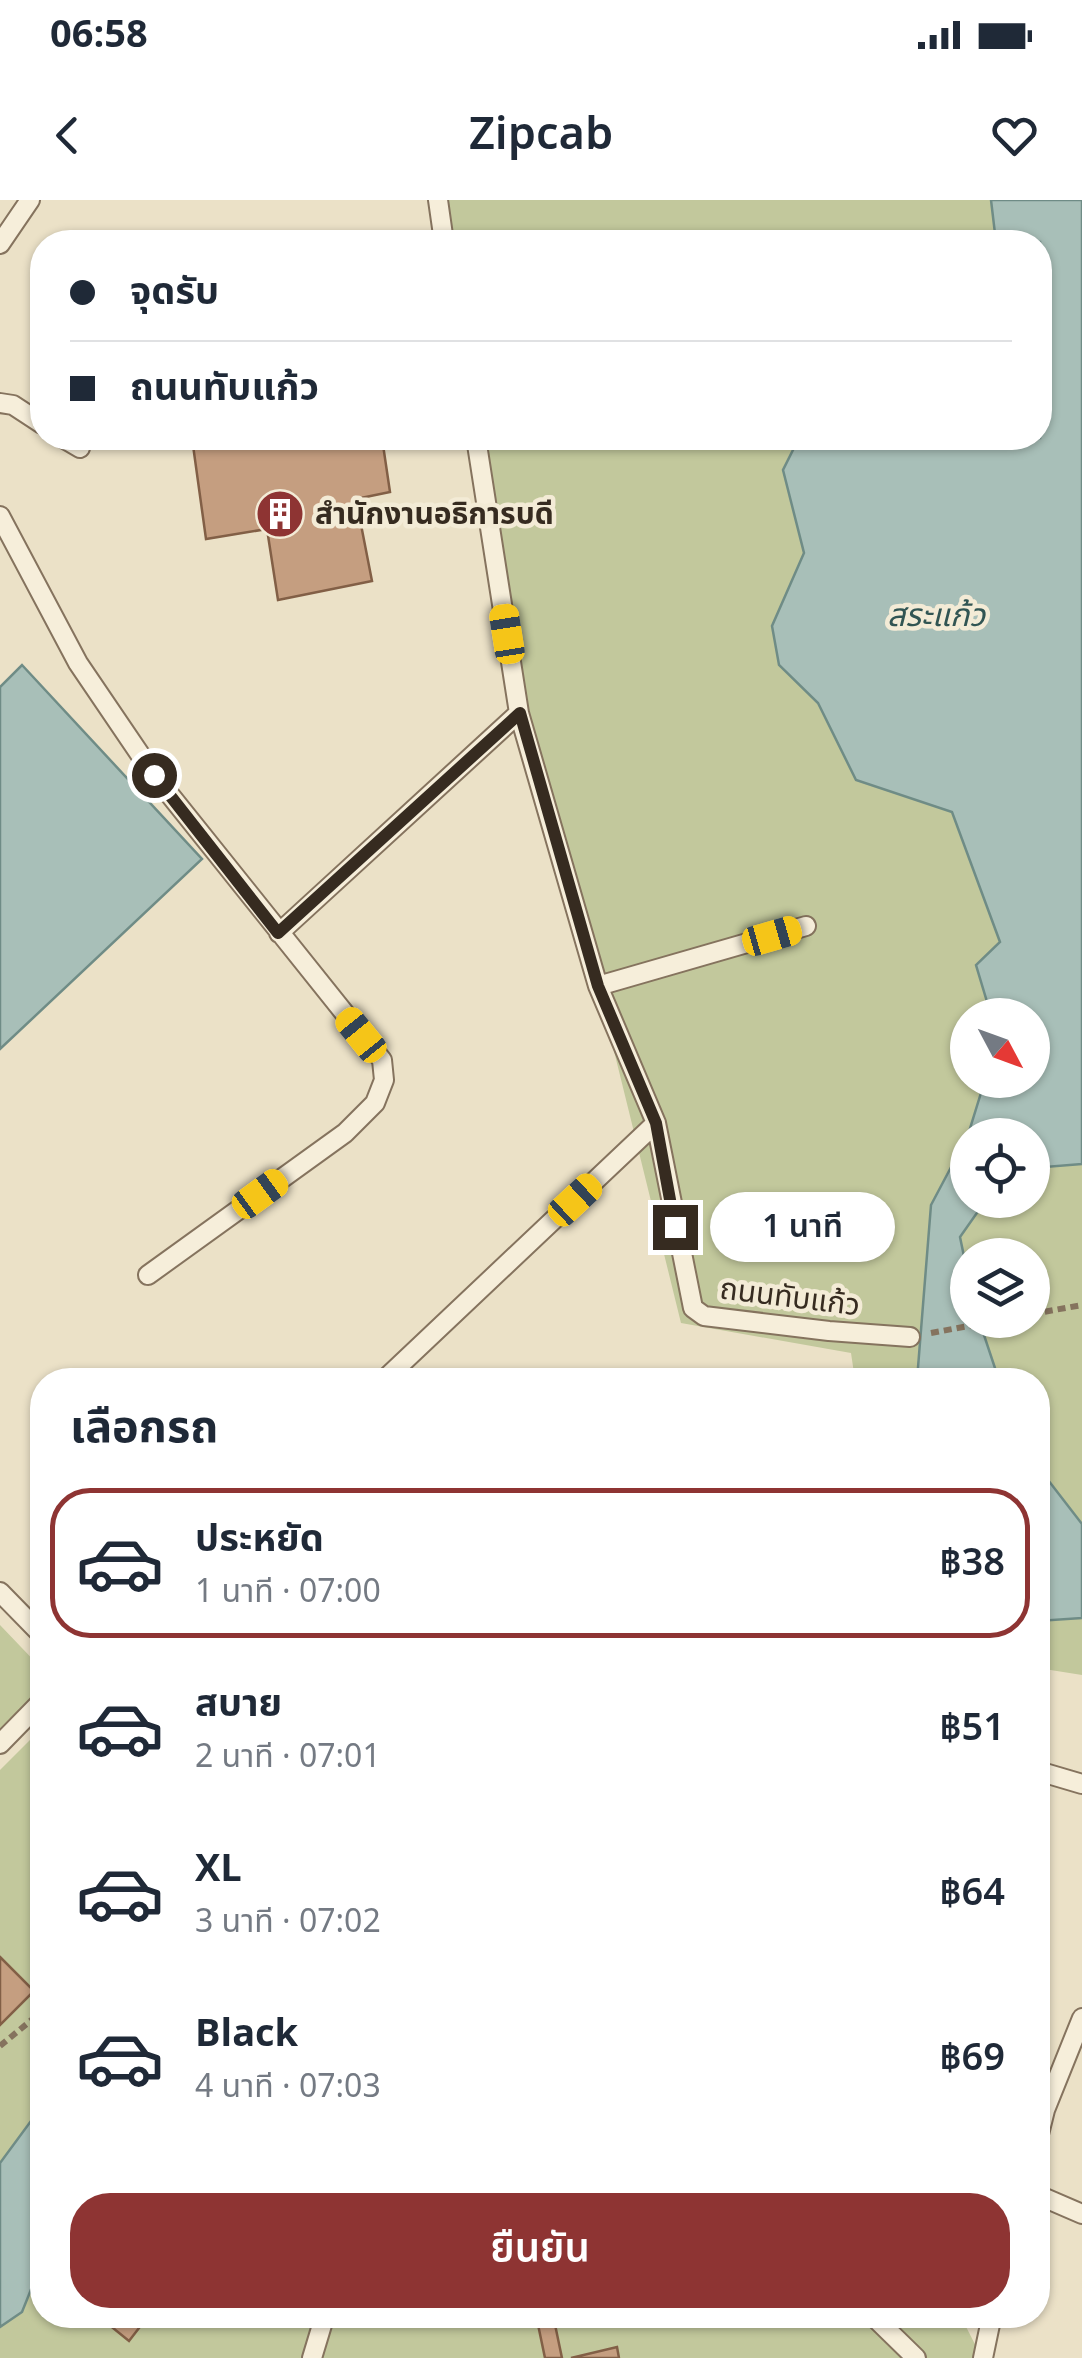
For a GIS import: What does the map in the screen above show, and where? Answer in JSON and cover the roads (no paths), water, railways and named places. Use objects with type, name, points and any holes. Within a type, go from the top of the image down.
[{"type":"lane","points":[[0,244],[30,200]]},
{"type":"lane","points":[[438,200],[442,230]]},
{"type":"lane","points":[[0,403],[13,405],[30,416]]},
{"type":"lane","name":"ถนนทับแก้ว","points":[[478,450],[520,713],[598,986],[656,1123],[692,1308],[704,1316],[829,1332],[910,1337]]},
{"type":"lane","points":[[0,516],[78,663],[154,775],[382,1060],[384,1080],[375,1103],[345,1133],[148,1276]]},
{"type":"lane","points":[[278,933],[520,713]]},
{"type":"lane","points":[[598,986],[806,926]]},
{"type":"lane","points":[[397,1368],[656,1123]]},
{"type":"lane","points":[[0,1592],[30,1623]]},
{"type":"lane","points":[[0,1744],[30,1713]]},
{"type":"lane","points":[[1050,1775],[1082,1784]]},
{"type":"lane","points":[[1050,2080],[1082,2018]]},
{"type":"lane","points":[[1050,2200],[1082,2214]]},
{"type":"lane","points":[[312,2358],[321,2328]]},
{"type":"lane","points":[[885,2328],[916,2358]]},
{"type":"lane","points":[[983,2358],[989,2328]]},
{"type":"water","name":"สระแก้ว","points":[[991,200],[1082,200],[1082,1164],[1050,1167],[1050,1118],[973,1118],[979,1098],[1050,1098],[1050,998],[986,998],[976,965],[1000,942],[952,812],[856,780],[818,703],[779,665],[772,626],[804,553],[783,470],[793,450],[1052,450],[1052,230],[995,230]]},
{"type":"water","points":[[22,665],[202,859],[0,1049],[0,687]]},
{"type":"water","points":[[950,1169],[950,1218],[973,1218],[960,1238],[950,1238],[950,1338],[985,1338],[995,1368],[918,1368],[931,1205]]},
{"type":"water","points":[[1050,1483],[1082,1524],[1082,1618],[1050,1620]]},
{"type":"water","points":[[30,2122],[30,2292],[22,2312],[0,2327],[0,2163]]},
{"type":"place","name":"สำนักงานอธิการบดี","points":[[280,514]]}]
